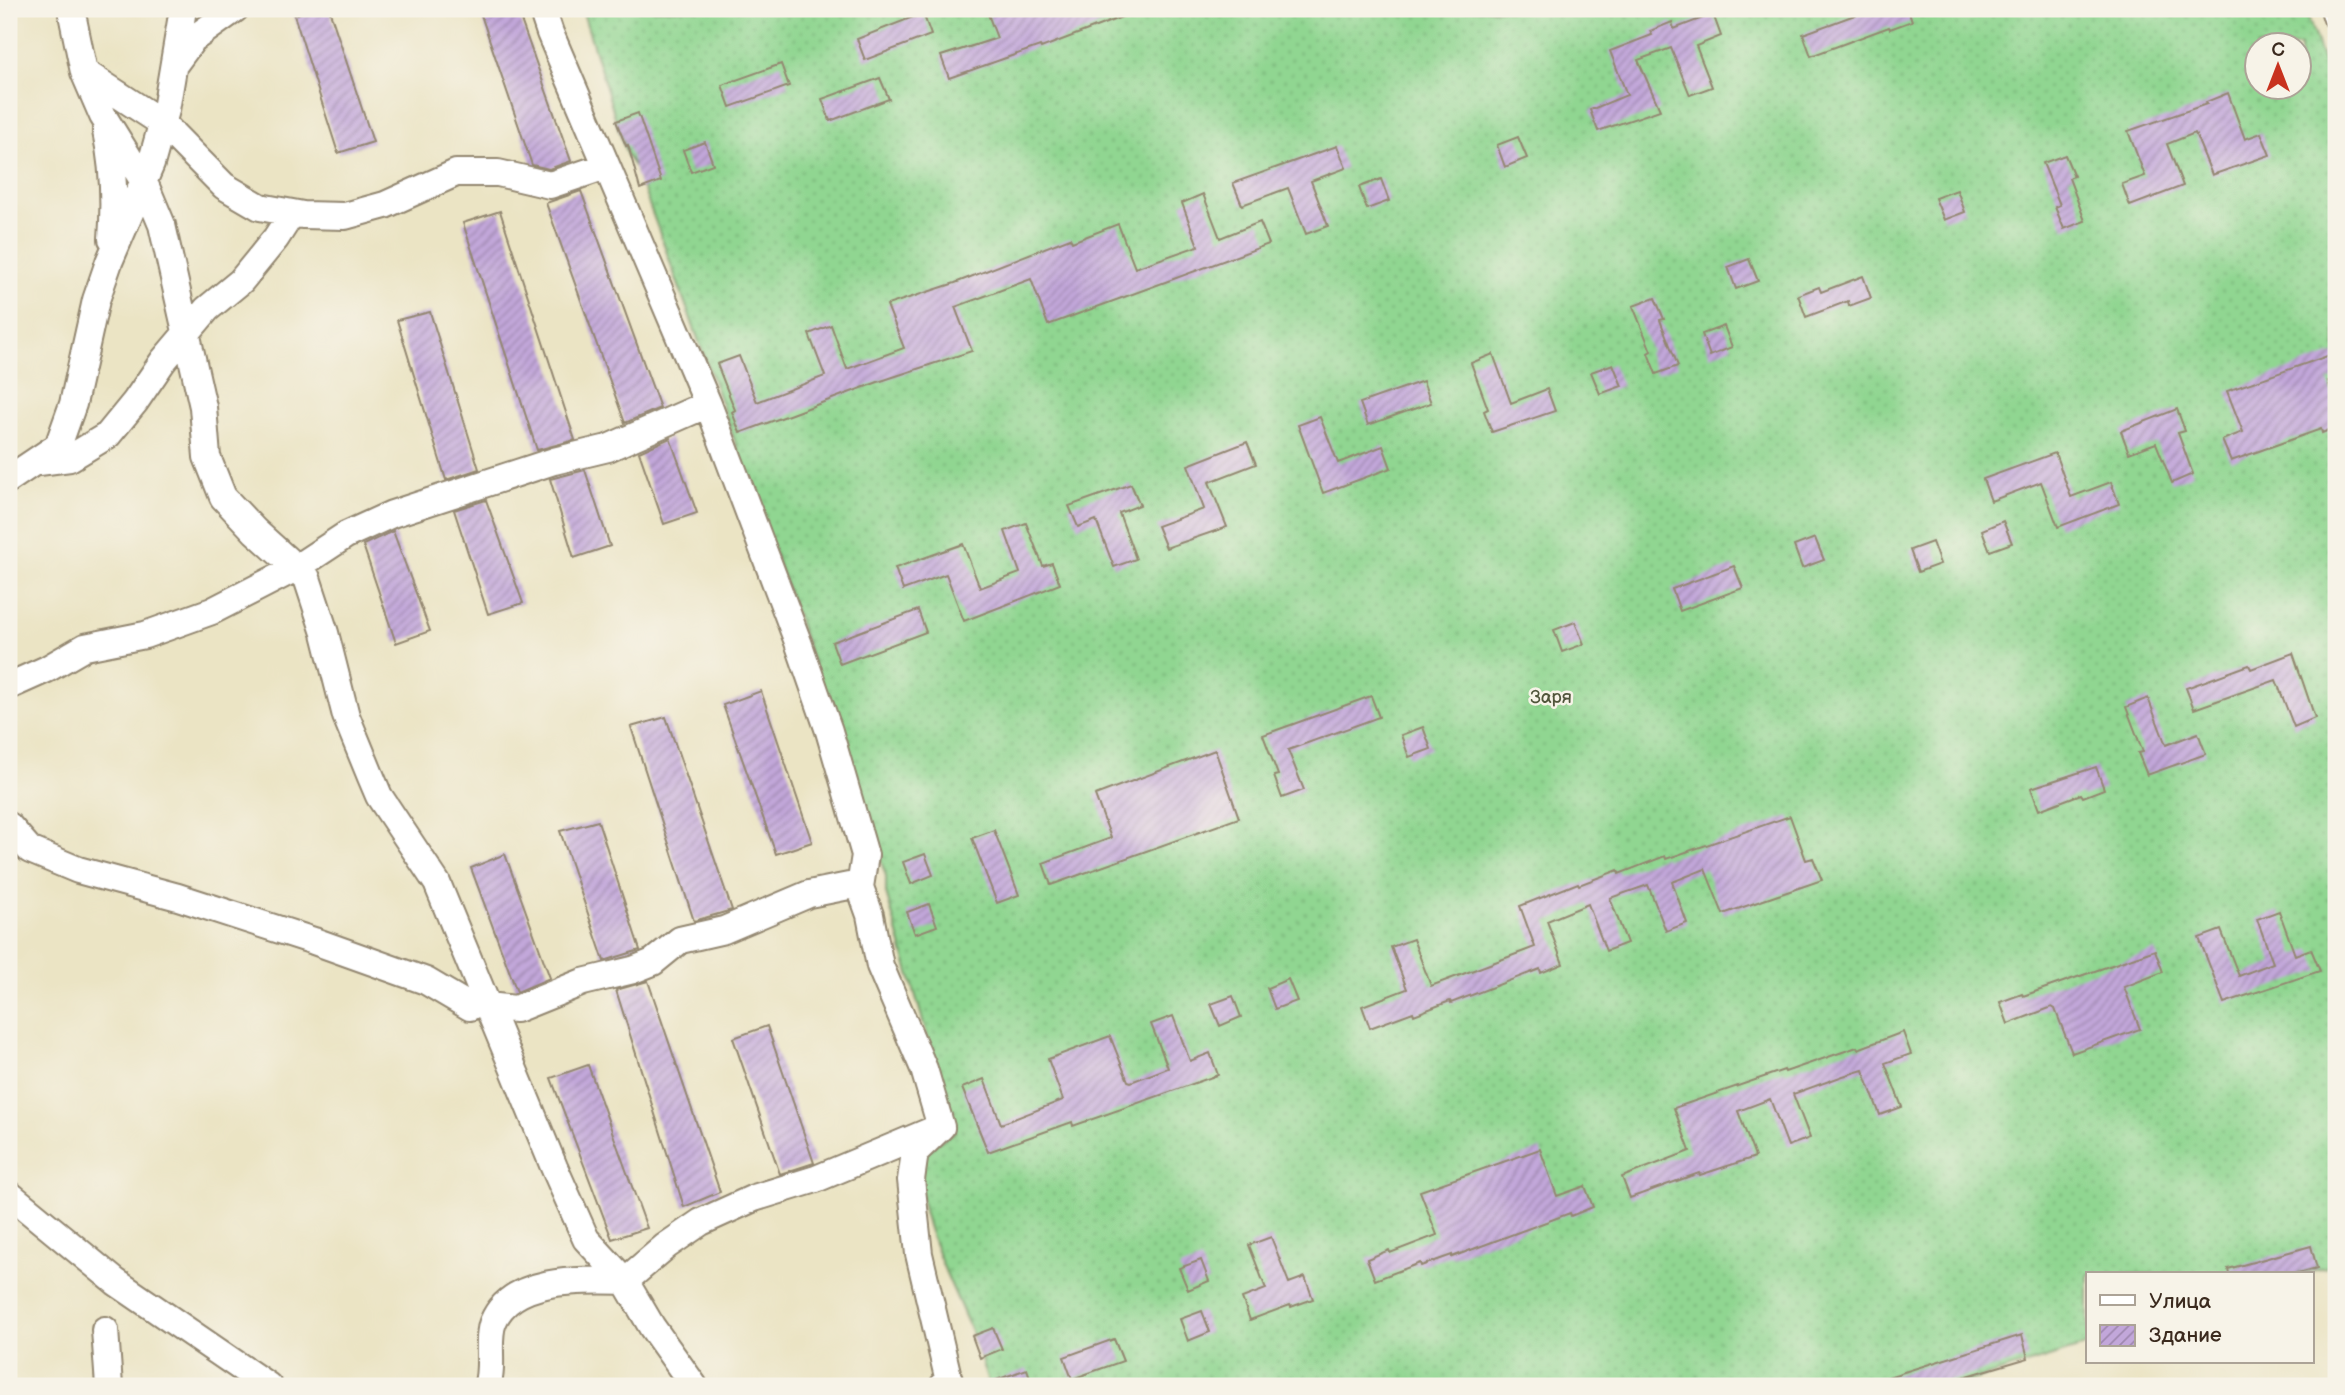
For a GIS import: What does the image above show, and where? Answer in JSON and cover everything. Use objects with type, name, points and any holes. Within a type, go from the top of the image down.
[{"type":"street","points":[[71,9],[83,72],[103,116],[144,182],[163,225],[203,407],[206,457],[223,497],[255,531],[307,578],[325,632],[346,716],[379,796],[437,883],[479,1007],[586,1239],[625,1281],[652,1327],[694,1386]]},
{"type":"street","points":[[9,479],[58,446],[73,404],[96,300],[109,262],[144,182],[162,123],[183,9]]},
{"type":"street","points":[[542,9],[708,404],[829,732],[865,855],[860,887],[870,915],[880,966],[924,1069],[941,1127]]},
{"type":"street","points":[[2334,9],[2336,16]]},
{"type":"street","points":[[173,66],[192,39],[228,10]]},
{"type":"street","points":[[83,72],[162,123],[224,186],[260,207],[292,213],[345,216],[385,205],[456,173],[498,173],[550,185],[606,166]]},
{"type":"street","points":[[103,116],[113,162],[115,204],[109,262]]},
{"type":"street","points":[[34,463],[71,458],[108,435],[163,361],[207,309],[241,281],[276,238],[292,213]]},
{"type":"street","points":[[9,686],[47,669],[85,647],[145,635],[212,611],[296,568],[346,535],[392,514],[554,461],[608,448],[708,404]]},
{"type":"street","points":[[9,826],[30,850],[78,870],[178,897],[314,941],[426,981],[479,1007],[516,1009],[583,982],[633,970],[653,962],[680,940],[724,930],[809,894],[849,886],[860,887]]},
{"type":"street","points":[[487,1386],[490,1377],[492,1324],[505,1301],[525,1291],[573,1280],[625,1281],[666,1246],[701,1222],[754,1198],[816,1179],[941,1127]]},
{"type":"street","points":[[941,1127],[915,1152],[911,1180],[919,1254],[949,1381],[943,1386]]},
{"type":"street","points":[[9,1195],[116,1282],[268,1386]]},
{"type":"street","points":[[105,1330],[109,1386]]},
{"type":"green space","name":"Заря","points":[[582,9],[2305,9],[2313,32],[2244,32],[2244,102],[2314,102],[2314,35],[2336,98],[2329,126],[2336,148],[2336,1265],[2307,1272],[2086,1272],[2086,1346],[1954,1386],[980,1386],[988,1382],[979,1353],[936,1249],[922,1201],[920,1179],[923,1160],[936,1144],[955,1132],[886,893],[886,876],[701,345],[636,169],[627,156]]},
{"type":"building","points":[[312,9],[329,9],[373,142],[338,153],[294,15]]},
{"type":"building","points":[[479,9],[517,9],[571,161],[549,169],[532,165]]},
{"type":"building","points":[[986,9],[1140,10],[1041,48],[1040,46],[949,78],[941,56],[997,38]]},
{"type":"building","points":[[1871,9],[1908,9],[1912,21],[1811,56],[1803,34]]},
{"type":"building","points":[[923,13],[931,35],[865,60],[857,39]]},
{"type":"building","points":[[1713,14],[1721,36],[1696,46],[1712,87],[1690,95],[1671,48],[1638,60],[1660,110],[1598,131],[1590,110],[1627,95],[1610,51],[1652,35],[1650,31],[1672,22],[1674,29]]},
{"type":"building","points":[[781,64],[789,86],[730,107],[722,85]]},
{"type":"building","points":[[880,78],[889,99],[830,121],[822,99]]},
{"type":"building","points":[[2228,93],[2245,139],[2261,133],[2270,155],[2212,175],[2195,133],[2167,144],[2183,186],[2130,206],[2122,184],[2145,176],[2128,131],[2207,104],[2206,102]]},
{"type":"building","points":[[638,113],[661,181],[640,189],[628,145],[626,146],[616,121]]},
{"type":"building","points":[[1518,137],[1527,158],[1505,167],[1497,145]]},
{"type":"building","points":[[705,142],[713,164],[691,172],[683,150]]},
{"type":"building","points":[[1337,146],[1346,168],[1311,181],[1328,226],[1306,234],[1288,188],[1242,205],[1233,183]]},
{"type":"building","points":[[2065,155],[2074,176],[2069,178],[2085,221],[2064,229],[2055,207],[2060,205],[2043,163]]},
{"type":"building","points":[[1381,179],[1389,201],[1367,209],[1359,187]]},
{"type":"building","points":[[1957,190],[1965,212],[1944,220],[1935,198]]},
{"type":"building","points":[[581,191],[660,408],[625,423],[546,203]]},
{"type":"building","points":[[1203,194],[1220,238],[1260,222],[1269,244],[1048,325],[1031,279],[955,307],[972,351],[740,433],[732,412],[735,410],[717,364],[739,356],[757,402],[825,376],[809,334],[831,325],[847,369],[904,348],[887,305],[955,283],[1070,238],[1072,242],[1118,224],[1135,268],[1198,246],[1182,203]]},
{"type":"building","points":[[500,211],[575,440],[537,450],[463,223]]},
{"type":"building","points":[[1749,259],[1758,281],[1736,289],[1728,267]]},
{"type":"building","points":[[1863,276],[1871,298],[1849,306],[1848,301],[1806,317],[1798,295],[1819,287],[1821,292]]},
{"type":"building","points":[[1655,298],[1664,319],[1660,320],[1678,366],[1656,374],[1648,353],[1651,351],[1633,306]]},
{"type":"building","points":[[430,312],[479,469],[446,480],[397,320]]},
{"type":"building","points":[[1724,326],[1732,347],[1710,356],[1702,334]]},
{"type":"building","points":[[2336,353],[2336,378],[2328,381],[2336,404],[2336,427],[2322,433],[2321,429],[2231,461],[2222,440],[2243,432],[2227,391]]},
{"type":"building","points":[[1493,354],[1511,403],[1547,389],[1555,411],[1492,432],[1484,411],[1488,409],[1471,363]]},
{"type":"building","points":[[1613,364],[1622,386],[1600,394],[1591,372]]},
{"type":"building","points":[[1423,381],[1431,403],[1368,425],[1360,403]]},
{"type":"building","points":[[2177,409],[2185,431],[2178,433],[2193,474],[2172,483],[2156,443],[2129,453],[2121,431]]},
{"type":"building","points":[[1320,417],[1338,463],[1383,446],[1391,468],[1323,493],[1298,425]]},
{"type":"building","points":[[670,438],[697,513],[664,524],[639,452]]},
{"type":"building","points":[[1247,442],[1256,464],[1209,482],[1227,527],[1166,548],[1157,526],[1204,509],[1188,465]]},
{"type":"building","points":[[2055,453],[2071,497],[2111,482],[2119,504],[2058,527],[2041,482],[1991,501],[1983,479]]},
{"type":"building","points":[[585,470],[610,546],[574,558],[550,479]]},
{"type":"building","points":[[1131,484],[1140,505],[1119,513],[1136,559],[1114,567],[1096,520],[1078,527],[1069,506]]},
{"type":"building","points":[[486,500],[523,603],[488,614],[454,510]]},
{"type":"building","points":[[2003,521],[2012,543],[1990,551],[1982,530]]},
{"type":"building","points":[[1026,523],[1043,566],[1052,563],[1060,584],[964,621],[946,574],[903,590],[895,568],[963,544],[980,588],[1020,573],[1005,531]]},
{"type":"building","points":[[393,531],[430,631],[396,643],[363,545]]},
{"type":"building","points":[[1815,538],[1824,560],[1802,568],[1794,546]]},
{"type":"building","points":[[1932,542],[1940,564],[1918,572],[1910,550]]},
{"type":"building","points":[[1734,566],[1743,588],[1680,611],[1672,589]]},
{"type":"building","points":[[918,610],[926,632],[840,664],[832,642]]},
{"type":"building","points":[[1575,622],[1584,644],[1562,652],[1554,630]]},
{"type":"building","points":[[2293,653],[2315,718],[2294,727],[2276,680],[2194,709],[2186,688],[2249,665],[2251,669]]},
{"type":"building","points":[[761,691],[812,842],[776,854],[723,705]]},
{"type":"building","points":[[1371,696],[1379,717],[1288,750],[1304,790],[1282,798],[1274,776],[1278,775],[1263,735]]},
{"type":"building","points":[[2148,698],[2166,745],[2198,733],[2206,754],[2147,775],[2138,753],[2143,752],[2126,707]]},
{"type":"building","points":[[666,717],[732,910],[694,921],[631,727]]},
{"type":"building","points":[[1423,727],[1431,749],[1409,757],[1401,735]]},
{"type":"building","points":[[1215,750],[1239,818],[1051,885],[1043,863],[1111,838],[1095,795]]},
{"type":"building","points":[[2096,767],[2104,789],[2083,797],[2081,794],[2039,810],[2031,788]]},
{"type":"building","points":[[1790,816],[1806,860],[1813,858],[1822,880],[1723,914],[1705,869],[1672,882],[1687,923],[1666,931],[1648,885],[1610,898],[1627,943],[1606,951],[1588,904],[1547,921],[1563,964],[1541,973],[1540,969],[1451,1003],[1450,1001],[1414,1015],[1413,1012],[1370,1028],[1362,1006],[1407,989],[1391,947],[1413,939],[1431,986],[1535,947],[1520,906],[1578,883],[1579,885],[1618,870],[1619,874],[1665,856],[1666,859]]},
{"type":"building","points":[[598,821],[640,950],[604,961],[560,831]]},
{"type":"building","points":[[994,830],[1019,895],[997,903],[972,838]]},
{"type":"building","points":[[505,854],[550,978],[517,992],[471,868]]},
{"type":"building","points":[[925,854],[933,875],[911,884],[903,862]]},
{"type":"building","points":[[929,904],[937,926],[915,934],[907,912]]},
{"type":"building","points":[[2279,911],[2295,955],[2311,949],[2320,971],[2224,1003],[2199,938],[2221,930],[2239,976],[2273,963],[2257,919]]},
{"type":"building","points":[[2155,950],[2163,972],[2124,987],[2140,1029],[2072,1053],[2052,1007],[2008,1024],[2000,1002]]},
{"type":"building","points":[[1288,979],[1297,1001],[1275,1009],[1267,988]]},
{"type":"building","points":[[648,981],[720,1192],[684,1207],[616,990]]},
{"type":"building","points":[[1233,996],[1241,1017],[1220,1026],[1211,1004]]},
{"type":"building","points":[[1173,1016],[1190,1061],[1210,1053],[1218,1075],[1073,1126],[1072,1122],[988,1152],[962,1088],[984,1079],[1001,1124],[1063,1100],[1048,1059],[1110,1036],[1128,1081],[1131,1082],[1168,1068],[1151,1024]]},
{"type":"building","points":[[767,1026],[814,1163],[780,1174],[733,1038]]},
{"type":"building","points":[[1903,1032],[1911,1054],[1885,1063],[1902,1107],[1880,1115],[1863,1070],[1843,1076],[1793,1094],[1810,1138],[1788,1146],[1770,1099],[1738,1111],[1755,1157],[1700,1175],[1699,1173],[1630,1198],[1622,1177],[1690,1151],[1674,1108]]},
{"type":"building","points":[[588,1065],[647,1228],[612,1239],[551,1078]]},
{"type":"building","points":[[1540,1149],[1557,1196],[1585,1186],[1593,1207],[1452,1257],[1421,1266],[1420,1263],[1375,1280],[1367,1259],[1437,1235],[1420,1191]]},
{"type":"building","points":[[1271,1237],[1289,1283],[1305,1277],[1313,1299],[1250,1320],[1242,1298],[1266,1289],[1249,1245]]},
{"type":"building","points":[[2311,1246],[2317,1268],[2302,1272],[2229,1272],[2228,1269]]},
{"type":"building","points":[[1201,1260],[1209,1281],[1188,1290],[1179,1268]]},
{"type":"building","points":[[1202,1311],[1210,1332],[1188,1341],[1180,1319]]},
{"type":"building","points":[[993,1328],[1002,1349],[980,1358],[972,1336]]},
{"type":"building","points":[[2022,1335],[2028,1358],[1940,1386],[1872,1386],[1872,1382]]},
{"type":"building","points":[[1114,1339],[1123,1361],[1072,1379],[1064,1357]]},
{"type":"building","points":[[1027,1369],[1033,1386],[985,1386],[985,1384]]}]
